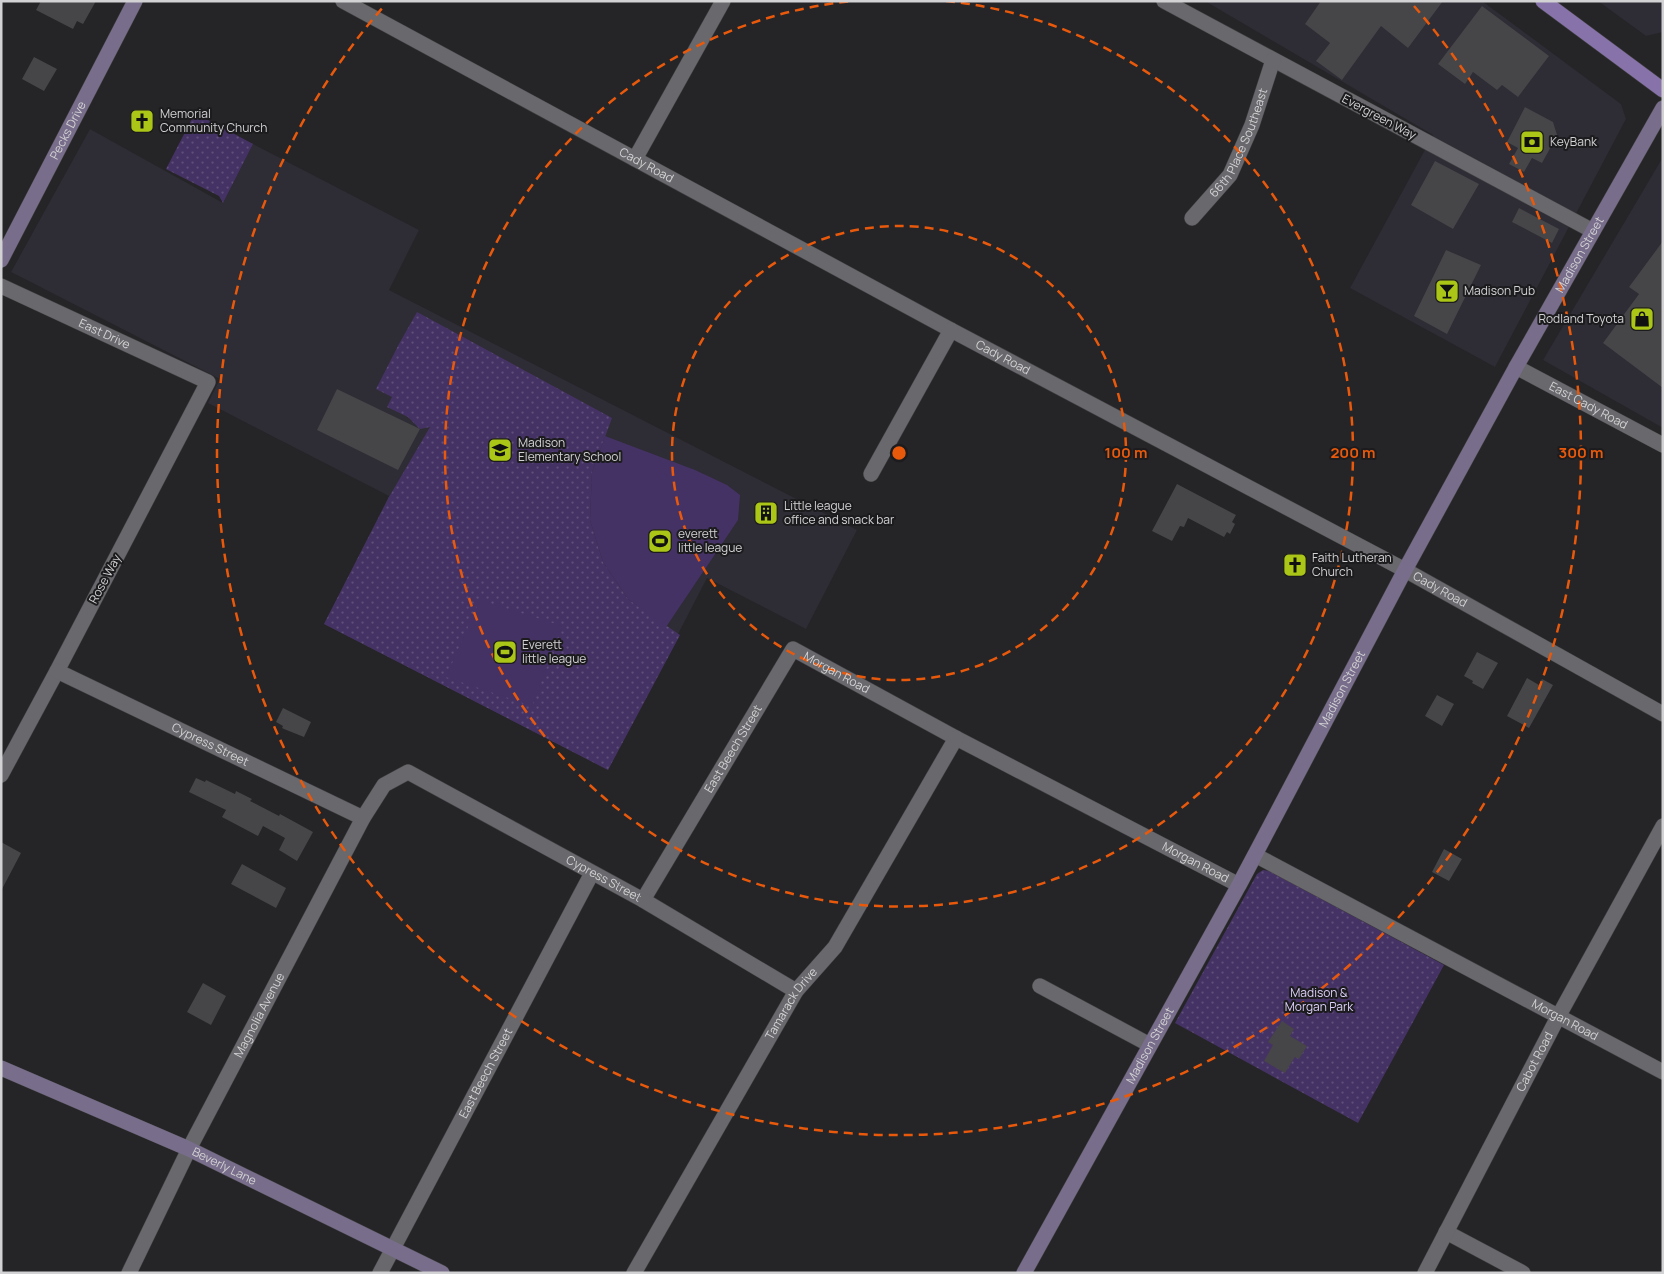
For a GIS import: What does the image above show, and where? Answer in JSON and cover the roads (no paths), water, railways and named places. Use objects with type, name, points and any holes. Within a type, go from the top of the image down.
[{"type":"main road","points":[[1543,1],[1663,90]]},
{"type":"street","name":"Pecks Drive","points":[[1,260],[135,1]]},
{"type":"street","name":"Cady Road","points":[[343,1],[951,330],[1406,570],[1663,714]]},
{"type":"street","points":[[635,159],[722,1]]},
{"type":"street","name":"Evergreen Way","points":[[1164,1],[1593,231]]},
{"type":"street","name":"66th Place Southeast","points":[[1192,218],[1230,176],[1252,125],[1273,60]]},
{"type":"street","name":"Madison Street","points":[[1024,1273],[1238,885],[1516,367],[1663,108]]},
{"type":"street","name":"East Drive","points":[[1,286],[208,382]]},
{"type":"street","points":[[870,474],[951,330]]},
{"type":"street","name":"East Cady Road","points":[[1516,367],[1663,445]]},
{"type":"street","name":"Rose Way","points":[[1,775],[57,672],[208,382]]},
{"type":"street","name":"Morgan Road","points":[[793,649],[956,738],[1238,885],[1255,855],[1663,1072]]},
{"type":"street","name":"East Beech Street","points":[[643,900],[793,649]]},
{"type":"street","name":"Cypress Street","points":[[57,672],[363,818]]},
{"type":"street","name":"Tamarack Drive","points":[[634,1273],[796,991],[835,947],[956,738]]},
{"type":"street","name":"Cypress Street","points":[[408,772],[643,900],[796,991]]},
{"type":"street","name":"Magnolia Avenue","points":[[128,1273],[189,1149],[363,818],[384,785],[408,772]]},
{"type":"street","name":"Cabot Road","points":[[1424,1273],[1558,1017],[1663,826]]},
{"type":"street","name":"East Beech Street","points":[[380,1273],[592,873]]},
{"type":"street","points":[[1040,986],[1150,1045]]},
{"type":"street","name":"Beverly Lane","points":[[1,1068],[189,1149],[442,1273]]},
{"type":"street","points":[[1446,1232],[1523,1273]]},
{"type":"place","name":"Memorial Community Church","points":[[142,121]]},
{"type":"place","name":"KeyBank","points":[[1532,142]]},
{"type":"place","name":"Madison Pub","points":[[1447,291]]},
{"type":"place","name":"Rodland Toyota","points":[[1642,319]]},
{"type":"place","name":"Madison Elementary School","points":[[500,450]]},
{"type":"place","name":"Little league office and snack bar","points":[[766,513]]},
{"type":"place","name":"everett little league","points":[[660,541]]},
{"type":"place","name":"Faith Lutheran Church","points":[[1295,565]]},
{"type":"place","name":"Everett little league","points":[[505,652]]},
{"type":"park label","name":"Madison & Morgan Park","points":[[1319,1000]]}]
